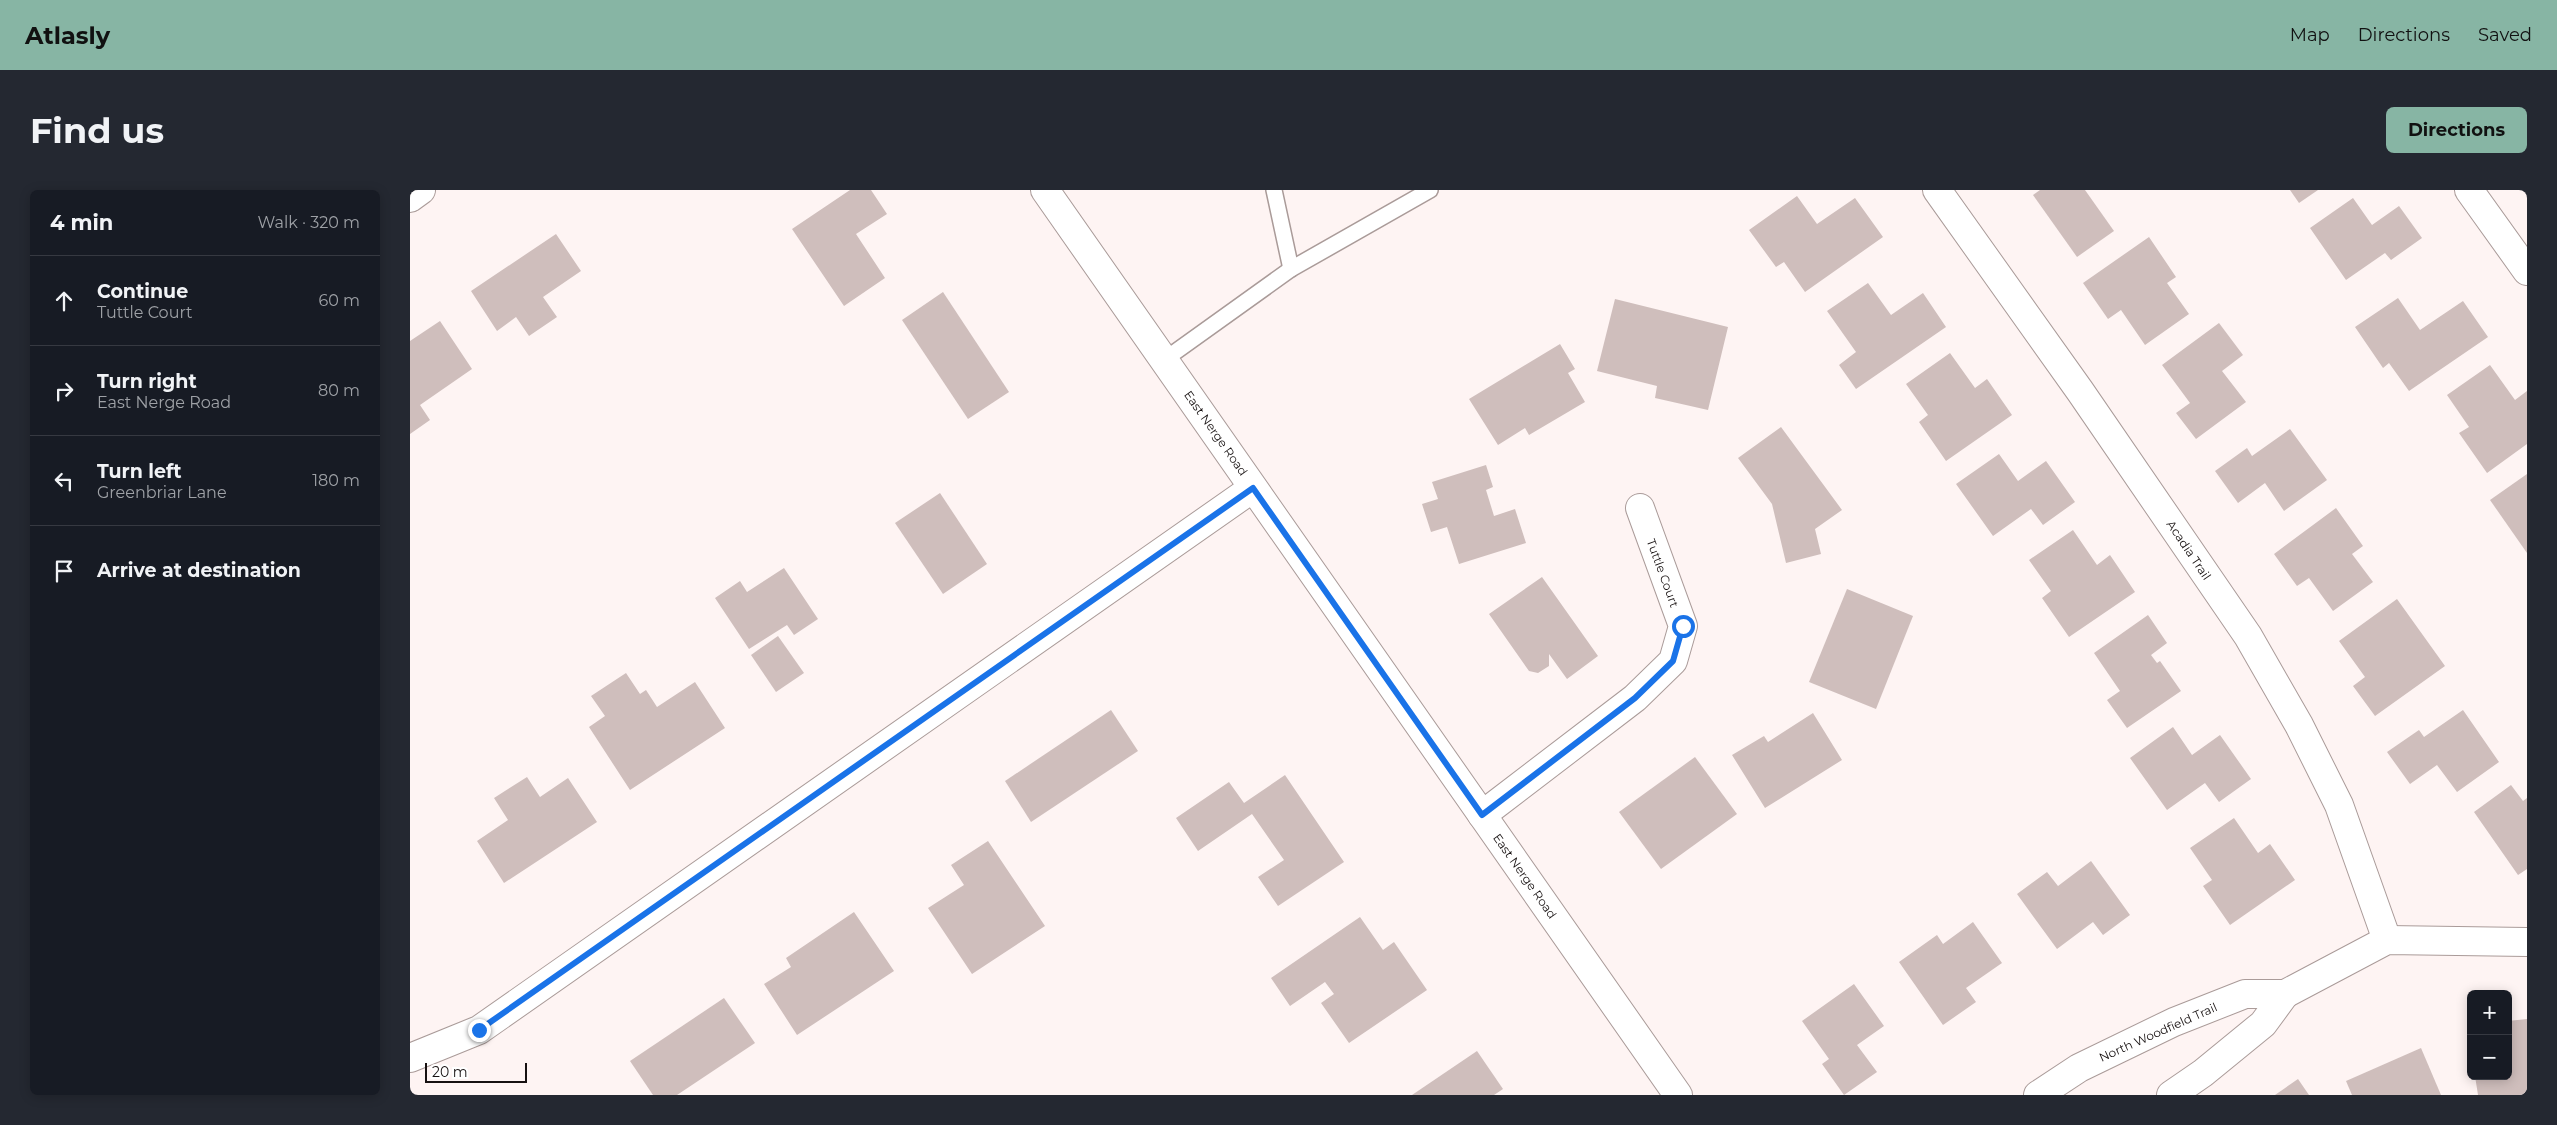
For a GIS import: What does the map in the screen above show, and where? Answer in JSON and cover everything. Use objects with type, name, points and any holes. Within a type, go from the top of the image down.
[{"type":"street","points":[[410,198],[421,190]]},
{"type":"street","name":"East Nerge Road","points":[[1046,190],[1482,815],[1670,1092]]},
{"type":"street","name":"Acadia Trail","points":[[1937,190],[2080,391],[2248,636],[2299,725],[2339,805],[2387,940]]},
{"type":"street","points":[[2469,190],[2527,271]]},
{"type":"street","points":[[410,1058],[479,1030],[1253,488]]},
{"type":"street","name":"Tuttle Court","points":[[1482,815],[1635,698],[1673,661],[1683,626],[1640,508]]},
{"type":"street","name":"North Woodfield Trail","points":[[2171,1095],[2203,1073],[2263,1024],[2285,994],[2387,940],[2527,942]]},
{"type":"street","name":"North Woodfield Trail","points":[[2038,1095],[2079,1068],[2174,1022],[2245,994],[2285,994]]},
{"type":"lane","points":[[1274,190],[1291,269]]},
{"type":"lane","points":[[1164,360],[1291,269],[1430,190]]},
{"type":"building","points":[[850,190],[871,190],[887,214],[856,234],[885,278],[844,306],[792,229]]},
{"type":"building","points":[[2040,190],[2085,190],[2114,231],[2077,257],[2033,195]]},
{"type":"building","points":[[2290,190],[2318,190],[2299,203]]},
{"type":"building","points":[[1797,196],[1817,224],[1855,198],[1883,237],[1805,292],[1784,262],[1776,267],[1749,230]]},
{"type":"building","points":[[2353,198],[2372,225],[2399,206],[2422,238],[2391,260],[2385,253],[2346,280],[2310,228]]},
{"type":"building","points":[[556,234],[581,271],[543,297],[557,317],[529,336],[516,317],[497,331],[471,291]]},
{"type":"building","points":[[2149,237],[2176,277],[2167,283],[2189,314],[2145,345],[2121,310],[2108,319],[2083,283]]},
{"type":"building","points":[[1868,283],[1891,315],[1923,293],[1946,327],[1856,389],[1839,365],[1856,352],[1827,311]]},
{"type":"building","points":[[943,292],[1009,392],[968,419],[902,320]]},
{"type":"building","points":[[2398,298],[2420,330],[2463,301],[2488,337],[2409,391],[2389,363],[2383,368],[2355,327]]},
{"type":"building","points":[[1615,299],[1728,327],[1708,410],[1655,398],[1657,386],[1597,371]]},
{"type":"building","points":[[440,321],[472,369],[420,405],[430,420],[410,434],[410,341]]},
{"type":"building","points":[[2219,323],[2243,355],[2222,371],[2246,402],[2196,439],[2176,413],[2190,403],[2162,365]]},
{"type":"building","points":[[1560,344],[1575,369],[1568,373],[1585,402],[1529,435],[1525,428],[1498,445],[1469,399]]},
{"type":"building","points":[[1950,353],[1975,388],[1987,379],[2012,415],[1946,461],[1919,422],[1928,415],[1906,384]]},
{"type":"building","points":[[2490,365],[2515,400],[2527,391],[2527,444],[2487,473],[2459,433],[2469,427],[2447,395]]},
{"type":"building","points":[[1781,427],[1842,510],[1815,529],[1821,554],[1786,563],[1772,504],[1738,458]]},
{"type":"building","points":[[2290,429],[2327,480],[2284,511],[2265,483],[2238,503],[2215,471],[2247,448],[2252,456]]},
{"type":"building","points":[[1999,454],[2018,481],[2046,461],[2075,502],[2043,525],[2031,509],[1993,536],[1956,484]]},
{"type":"building","points":[[1486,465],[1493,487],[1486,490],[1494,516],[1515,509],[1526,543],[1459,564],[1447,527],[1431,532],[1422,504],[1438,499],[1432,482]]},
{"type":"building","points":[[2527,474],[2527,553],[2490,500]]},
{"type":"building","points":[[940,493],[987,564],[943,594],[895,523]]},
{"type":"building","points":[[2336,508],[2363,546],[2352,554],[2373,582],[2333,611],[2309,578],[2297,586],[2274,554]]},
{"type":"building","points":[[2073,530],[2097,565],[2110,555],[2135,592],[2069,637],[2042,598],[2051,591],[2029,560]]},
{"type":"building","points":[[784,568],[818,619],[794,635],[787,625],[749,649],[715,598],[740,581],[747,592]]},
{"type":"building","points":[[1542,577],[1598,656],[1567,679],[1549,654],[1549,666],[1538,673],[1529,671],[1489,614]]},
{"type":"building","points":[[1847,589],[1913,616],[1876,709],[1809,682]]},
{"type":"building","points":[[2397,599],[2445,666],[2375,716],[2353,686],[2365,677],[2339,641]]},
{"type":"building","points":[[2148,615],[2167,643],[2151,655],[2157,663],[2160,661],[2181,691],[2127,728],[2107,700],[2120,691],[2094,653]]},
{"type":"building","points":[[778,636],[804,673],[776,692],[751,655]]},
{"type":"building","points":[[626,673],[640,694],[646,690],[657,707],[695,682],[725,728],[630,790],[589,727],[605,716],[591,696]]},
{"type":"building","points":[[1111,710],[1138,751],[1031,822],[1005,781]]},
{"type":"building","points":[[2463,710],[2499,762],[2457,792],[2437,765],[2410,784],[2387,752],[2419,730],[2424,737]]},
{"type":"building","points":[[1813,713],[1842,760],[1765,808],[1732,755],[1764,736],[1768,742]]},
{"type":"building","points":[[2173,727],[2192,755],[2220,735],[2251,779],[2219,802],[2205,783],[2167,810],[2130,758]]},
{"type":"building","points":[[1695,757],[1737,814],[1661,869],[1619,812]]},
{"type":"building","points":[[1285,775],[1344,862],[1278,906],[1258,877],[1284,860],[1252,814],[1198,851],[1176,818],[1229,782],[1244,803]]},
{"type":"building","points":[[527,777],[540,797],[568,778],[597,822],[504,883],[477,841],[508,820],[494,798]]},
{"type":"building","points":[[2511,785],[2523,801],[2527,798],[2527,869],[2518,875],[2474,812]]},
{"type":"building","points":[[2234,818],[2258,853],[2270,844],[2295,880],[2230,925],[2203,886],[2212,880],[2190,848]]},
{"type":"building","points":[[988,841],[1045,926],[972,974],[928,908],[964,885],[951,865]]},
{"type":"building","points":[[2091,861],[2130,915],[2103,935],[2093,922],[2057,949],[2017,894],[2047,872],[2058,886]]},
{"type":"building","points":[[854,912],[894,971],[797,1035],[764,984],[791,967],[786,958]]},
{"type":"building","points":[[1360,917],[1383,950],[1394,942],[1427,990],[1349,1043],[1321,1003],[1334,994],[1325,982],[1290,1006],[1271,978]]},
{"type":"building","points":[[1973,922],[2002,963],[1966,988],[1976,1002],[1943,1025],[1899,962],[1937,935],[1943,944]]},
{"type":"building","points":[[1854,984],[1884,1026],[1857,1045],[1877,1072],[1844,1095],[1822,1064],[1829,1059],[1802,1021]]},
{"type":"building","points":[[724,998],[755,1043],[677,1095],[653,1095],[630,1061]]},
{"type":"building","points":[[2527,1019],[2527,1095],[2478,1095],[2476,1080],[2512,1080],[2512,1021]]},
{"type":"building","points":[[2421,1048],[2441,1095],[2352,1095],[2346,1081]]},
{"type":"building","points":[[1477,1051],[1503,1089],[1494,1095],[1412,1095]]},
{"type":"building","points":[[2298,1079],[2309,1095],[2275,1095]]},
{"type":"route","points":[[479,1030],[1253,488],[1482,815],[1635,698],[1673,661],[1683,626]]}]
